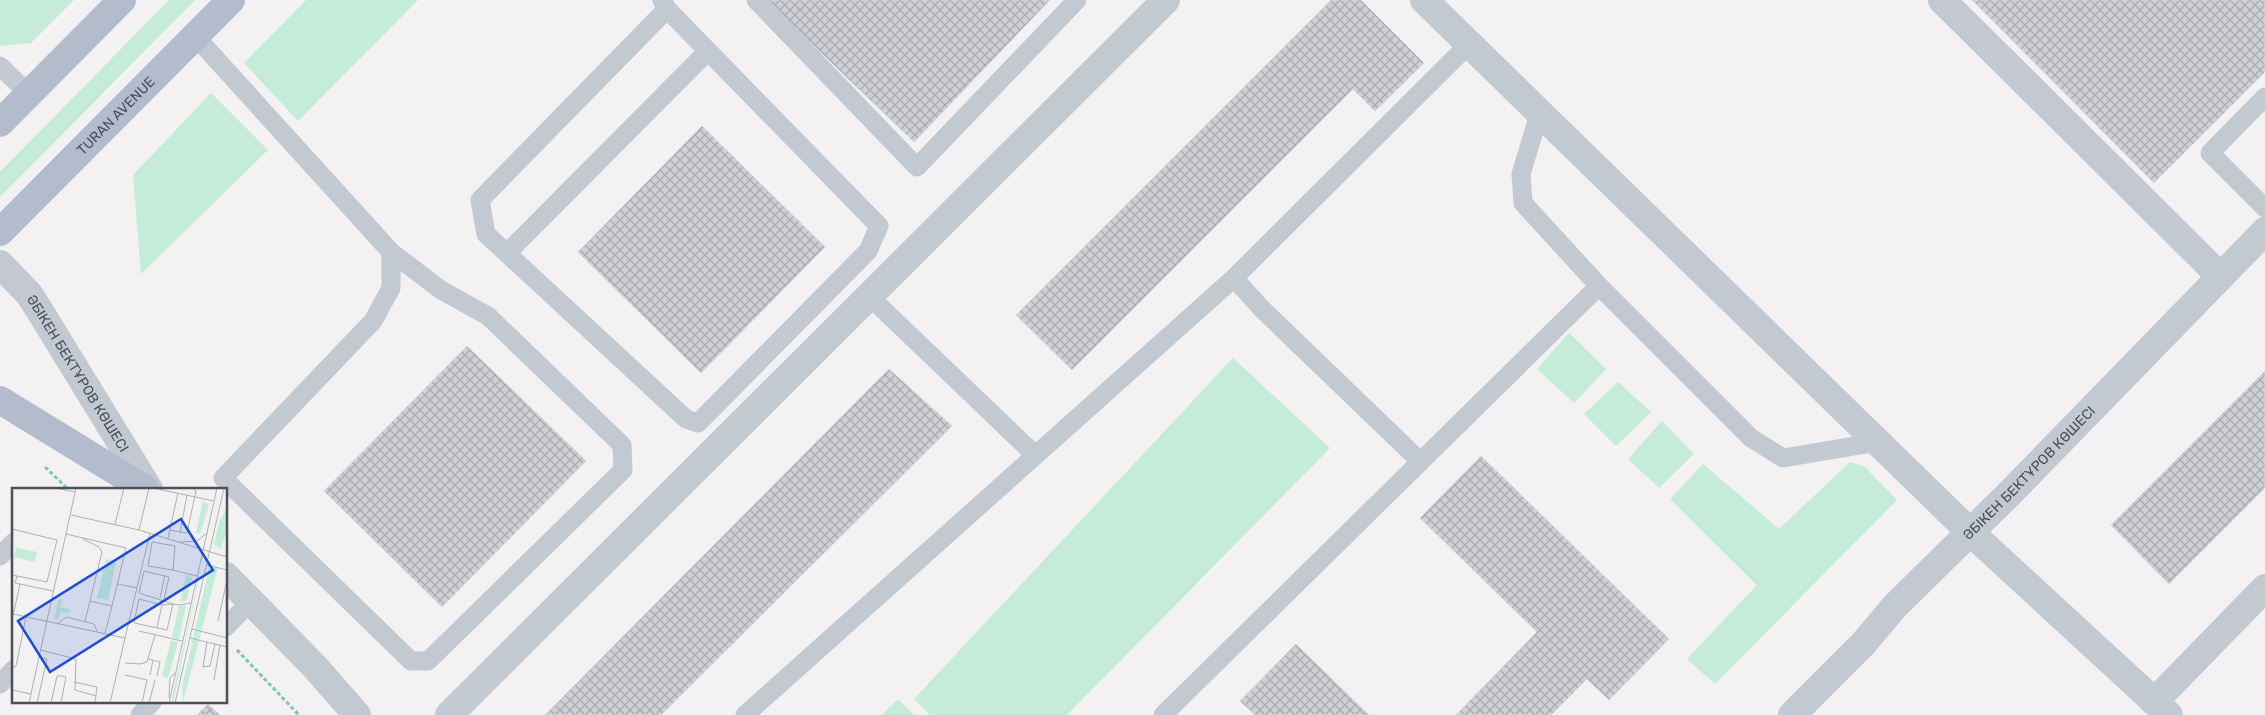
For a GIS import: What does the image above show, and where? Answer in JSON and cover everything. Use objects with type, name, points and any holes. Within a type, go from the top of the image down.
[{"type":"main road","points":[[0,123],[122,0]]},
{"type":"main road","name":"TURAN AVENUE","points":[[0,232],[231,0]]},
{"type":"main road","points":[[0,400],[143,488]]},
{"type":"street","points":[[449,715],[1166,0]]},
{"type":"street","points":[[1424,0],[1468,45],[1540,111],[1970,532],[2161,708],[2265,588]]},
{"type":"street","points":[[1942,0],[2220,276]]},
{"type":"street","name":"ӘБІКЕН БЕКТҰРОВ КӨШЕСІ","points":[[1792,715],[1863,644],[1895,606],[2265,231]]},
{"type":"street","name":"ӘБІКЕН БЕКТҰРОВ КӨШЕСІ","points":[[0,264],[29,294],[148,488]]},
{"type":"street","points":[[228,578],[315,667],[357,715]]},
{"type":"lane","points":[[756,0],[917,167],[1077,0]]},
{"type":"lane","points":[[664,5],[708,51],[878,226],[868,251],[698,423],[686,418],[486,234],[480,200],[664,5]]},
{"type":"lane","points":[[195,36],[391,252],[441,290],[488,316],[622,445],[623,470],[428,662],[411,661],[223,478],[372,321],[391,288],[391,252]]},
{"type":"lane","points":[[745,715],[1234,278],[1468,45]]},
{"type":"lane","points":[[507,252],[708,51]]},
{"type":"lane","points":[[0,66],[29,94]]},
{"type":"lane","points":[[2265,98],[2210,153],[2265,208]]},
{"type":"lane","points":[[1540,111],[1521,174],[1524,203],[1599,286],[1751,438],[1783,458],[1878,442]]},
{"type":"lane","points":[[1234,278],[1262,309],[1420,461]]},
{"type":"lane","points":[[1163,715],[1599,286]]},
{"type":"lane","points":[[870,296],[1035,455]]},
{"type":"lane","points":[[0,556],[12,544]]},
{"type":"lane","points":[[228,625],[250,602]]},
{"type":"lane","points":[[0,684],[12,671]]},
{"type":"lane","points":[[140,715],[152,702]]},
{"type":"path","points":[[233,646],[299,715]]},
{"type":"green space","points":[[0,0],[74,0],[31,43],[0,46]]},
{"type":"green space","points":[[169,0],[195,0],[0,197],[0,172]]},
{"type":"green space","points":[[306,0],[418,0],[298,121],[244,63]]},
{"type":"green space","points":[[211,93],[268,150],[141,274],[133,175]]},
{"type":"green space","points":[[1569,333],[1606,369],[1574,403],[1537,369]]},
{"type":"green space","points":[[1233,358],[1330,448],[1067,715],[930,715],[914,699]]},
{"type":"green space","points":[[1618,382],[1651,412],[1616,446],[1584,414]]},
{"type":"green space","points":[[1662,421],[1694,454],[1659,488],[1628,459]]},
{"type":"green space","points":[[1850,462],[1865,467],[1897,500],[1715,684],[1687,659],[1757,585],[1670,499],[1703,464],[1779,529]]},
{"type":"green space","points":[[898,699],[914,715],[882,715]]},
{"type":"building","points":[[766,0],[1050,0],[914,142]]},
{"type":"building","points":[[1331,0],[1361,0],[1424,63],[1375,111],[1353,89],[1072,370],[1016,315]]},
{"type":"building","points":[[1972,0],[2265,0],[2265,72],[2154,183]]},
{"type":"building","points":[[702,126],[825,247],[701,373],[578,252]]},
{"type":"building","points":[[467,346],[586,461],[442,607],[324,491]]},
{"type":"building","points":[[889,369],[952,426],[661,715],[545,715]]},
{"type":"building","points":[[2265,371],[2265,488],[2169,584],[2111,525]]},
{"type":"building","points":[[1481,456],[1669,639],[1609,700],[1587,679],[1551,715],[1456,715],[1537,632],[1420,518]]},
{"type":"building","points":[[1296,644],[1369,715],[1255,715],[1240,701]]},
{"type":"building","points":[[208,704],[220,715],[197,715]]}]
